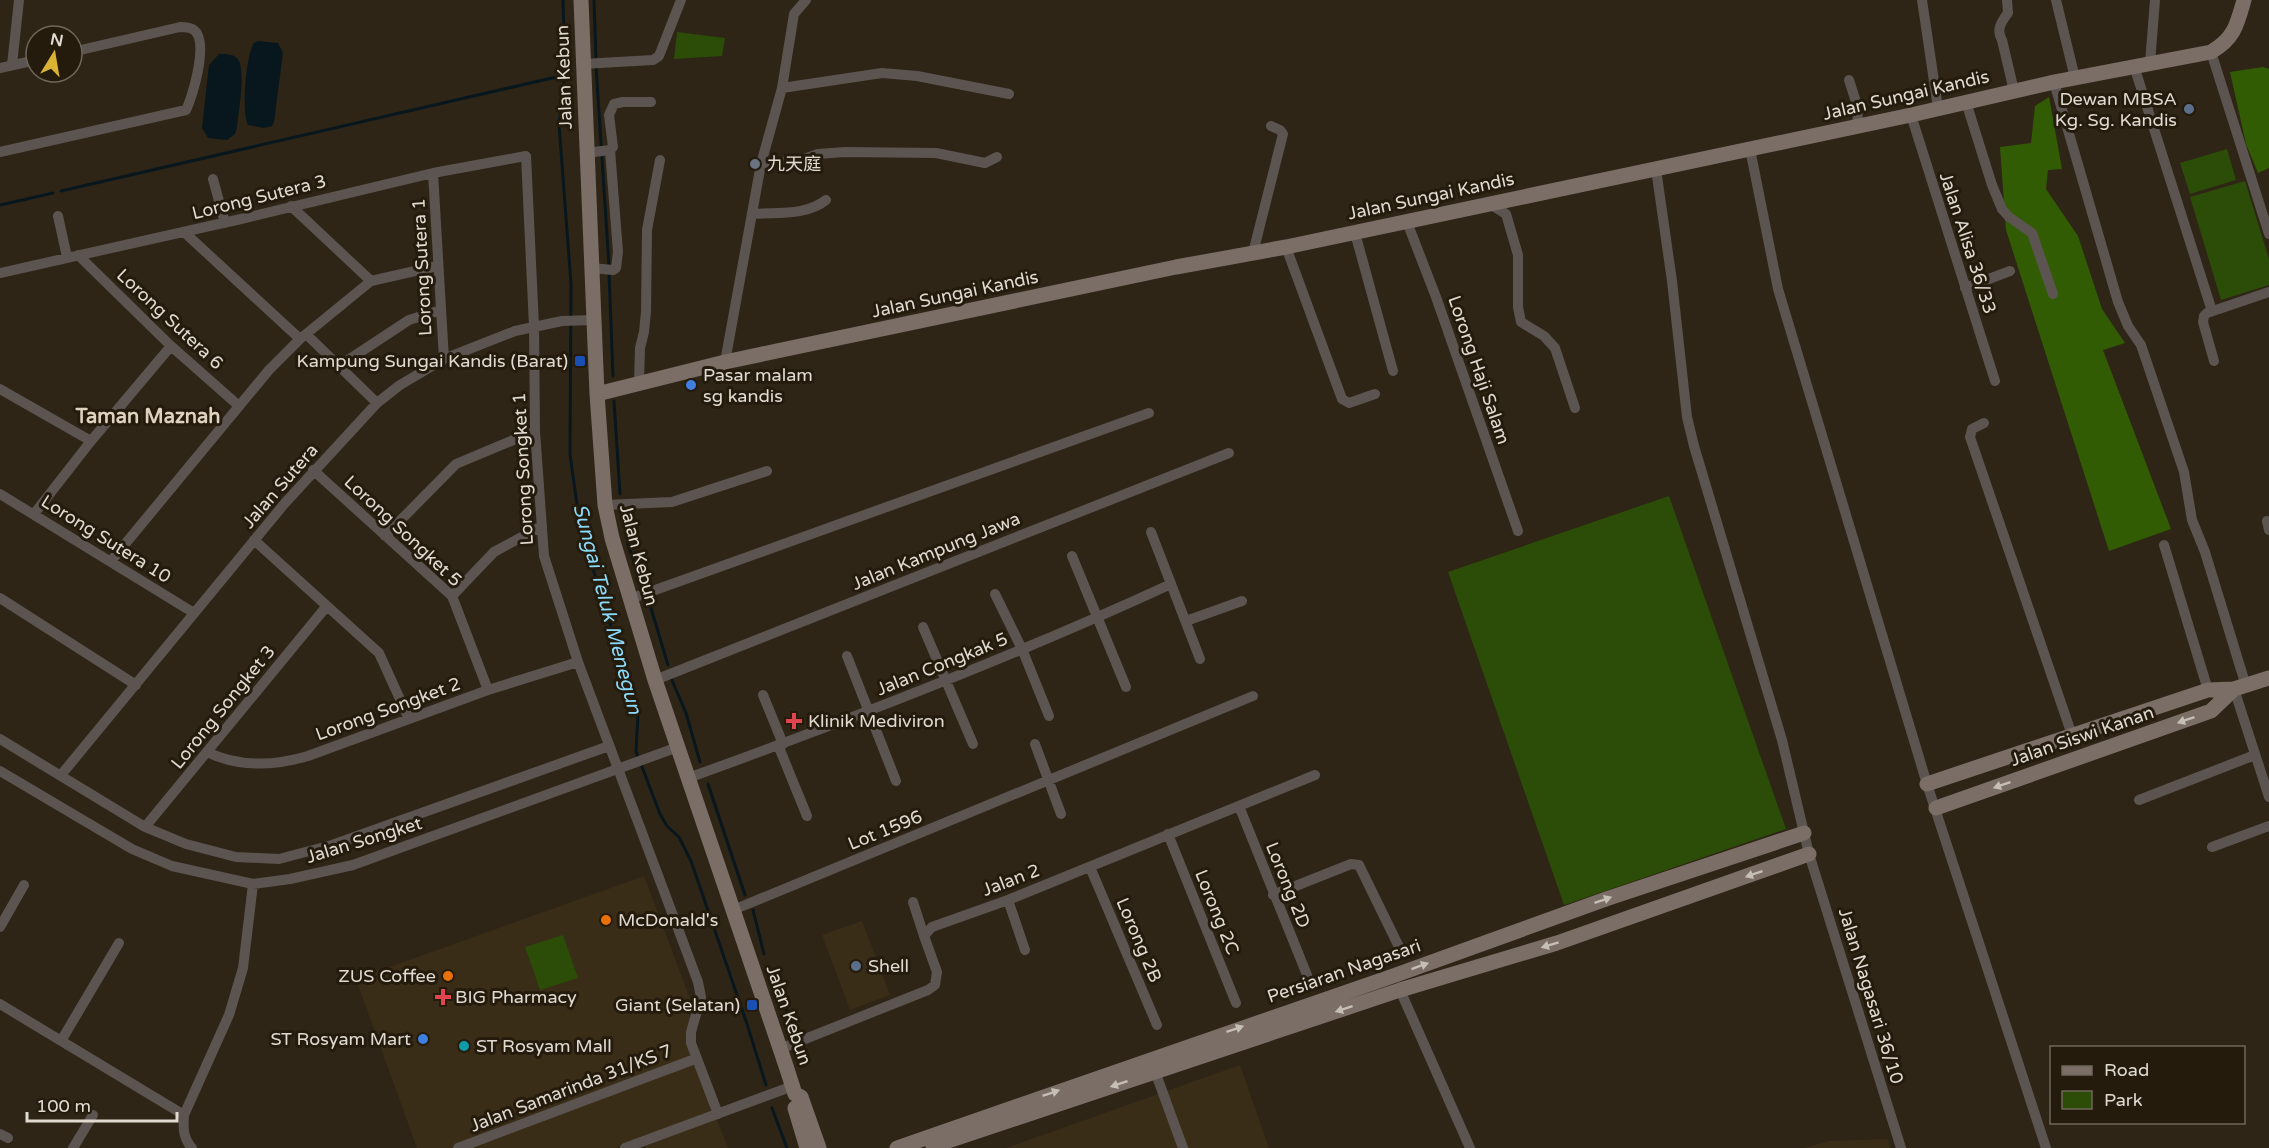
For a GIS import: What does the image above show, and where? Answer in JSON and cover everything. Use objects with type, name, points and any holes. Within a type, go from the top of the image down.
[{"type":"street","points":[[12,65],[19,0]]},
{"type":"street","name":"Jalan Kebun","points":[[581,0],[593,64],[600,152],[603,269],[594,320],[605,505],[655,680],[794,1090],[801,1098],[816,1146]]},
{"type":"street","points":[[593,64],[653,60],[659,56],[681,0]]},
{"type":"street","points":[[724,363],[761,164],[782,88],[794,14],[806,0]]},
{"type":"street","points":[[1922,0],[1938,108]]},
{"type":"street","points":[[2007,0],[2008,13],[2000,23],[1999,35],[2014,91]]},
{"type":"street","points":[[2056,0],[2075,78]]},
{"type":"street","points":[[2150,63],[2155,0]]},
{"type":"street","points":[[2244,0],[2231,36],[2225,45],[2211,52],[2269,234]]},
{"type":"street","points":[[0,152],[186,110],[197,83],[200,42],[194,30],[180,27],[84,49]]},
{"type":"street","name":"Jalan Sungai Kandis","points":[[597,394],[724,363],[1176,267],[1253,254],[1911,115],[2054,82],[2211,52]]},
{"type":"street","points":[[0,68],[24,62]]},
{"type":"street","points":[[2134,66],[2212,311]]},
{"type":"street","points":[[782,88],[882,73],[917,76],[1009,94]]},
{"type":"street","points":[[1849,80],[1857,105],[1858,126]]},
{"type":"street","points":[[2054,82],[2118,302],[2128,326],[2141,345],[2184,471],[2192,520],[2205,552],[2255,755],[2269,797]]},
{"type":"street","points":[[603,269],[616,268],[618,252],[600,152],[612,147],[609,115],[614,104],[651,102]]},
{"type":"street","points":[[1966,102],[2002,209],[2032,234],[2053,294]]},
{"type":"street","name":"Jalan Alisa 36/33","points":[[1911,115],[1995,381]]},
{"type":"street","points":[[1253,254],[1283,134],[1271,126]]},
{"type":"street","points":[[1750,149],[1778,289],[1927,784],[2046,1148]]},
{"type":"street","points":[[761,164],[801,160],[818,154],[845,152],[936,153],[985,163],[998,157]]},
{"type":"street","name":"Lorong Sutera 3","points":[[0,273],[225,223],[433,173],[526,156]]},
{"type":"street","name":"Lorong Songket 1","points":[[526,156],[534,326],[535,431],[544,556],[578,662],[698,982],[701,997],[691,1032],[691,1043],[695,1059],[718,1113]]},
{"type":"street","points":[[639,383],[639,348],[645,332],[646,312],[646,230],[660,160]]},
{"type":"street","name":"Jalan Nagasari 36/10","points":[[1656,169],[1672,281],[1687,417],[1698,464],[1716,514],[1748,633],[1782,740],[1809,854],[1901,1148]]},
{"type":"street","name":"Lorong Sutera 1","points":[[433,173],[444,359]]},
{"type":"street","points":[[213,179],[225,223]]},
{"type":"street","points":[[753,214],[807,210],[826,200]]},
{"type":"street","points":[[1490,204],[1506,214],[1518,255],[1518,307],[1521,322],[1544,336],[1555,348],[1575,408]]},
{"type":"street","points":[[291,206],[371,281]]},
{"type":"street","points":[[58,216],[73,256]]},
{"type":"street","name":"Lorong Haji Salam","points":[[1407,222],[1436,297],[1518,531]]},
{"type":"street","points":[[184,232],[339,366],[376,403]]},
{"type":"street","points":[[1355,232],[1394,371]]},
{"type":"street","points":[[1286,247],[1342,399],[1349,403],[1376,394]]},
{"type":"street","name":"Lorong Sutera 6","points":[[73,256],[239,406]]},
{"type":"street","points":[[111,561],[269,370],[303,337],[371,281],[437,266]]},
{"type":"street","points":[[1965,288],[2010,271]]},
{"type":"street","points":[[2214,361],[2203,322],[2204,316],[2212,311],[2269,292]]},
{"type":"street","points":[[339,366],[409,320],[441,309]]},
{"type":"street","name":"Jalan Sutera","points":[[61,776],[313,470],[376,403],[400,385],[444,359],[515,331],[562,321],[594,320]]},
{"type":"street","points":[[34,514],[91,441],[171,346]]},
{"type":"street","points":[[0,389],[91,441]]},
{"type":"street","points":[[630,599],[1149,413]]},
{"type":"street","points":[[1984,423],[1972,429],[1970,437],[2072,735]]},
{"type":"street","points":[[384,536],[456,464],[535,431]]},
{"type":"street","name":"Jalan Kampung Jawa","points":[[655,680],[1229,453]]},
{"type":"street","name":"Lorong Songket 5","points":[[313,470],[452,596],[488,690]]},
{"type":"street","points":[[605,505],[672,502],[767,471]]},
{"type":"street","name":"Lorong Sutera 10","points":[[0,494],[194,613]]},
{"type":"street","points":[[452,596],[494,552],[542,526]]},
{"type":"street","points":[[1151,532],[1200,659]]},
{"type":"street","points":[[254,540],[379,653],[409,719]]},
{"type":"street","points":[[2164,545],[2208,690]]},
{"type":"street","points":[[1072,556],[1126,687]]},
{"type":"street","name":"Jalan Congkak 5","points":[[688,778],[868,712],[1097,618],[1171,584]]},
{"type":"street","points":[[995,594],[1022,649],[1049,716]]},
{"type":"street","points":[[0,598],[136,685]]},
{"type":"street","points":[[1186,621],[1242,601]]},
{"type":"street","name":"Lorong Songket 3","points":[[145,827],[326,607]]},
{"type":"street","points":[[923,627],[974,744]]},
{"type":"street","points":[[847,656],[896,781]]},
{"type":"street","name":"Lorong Songket 2","points":[[207,752],[224,760],[249,764],[283,763],[488,690],[578,662]]},
{"type":"street","name":"Jalan Siswi Kanan","points":[[1927,784],[2208,690],[2240,687],[2269,678]]},
{"type":"street","name":"Jalan Siswi Kanan","points":[[1936,808],[2211,711],[2240,687]]},
{"type":"street","points":[[764,695],[807,816]]},
{"type":"street","name":"Lot 1596","points":[[733,910],[1253,696]]},
{"type":"street","name":"Jalan Songket","points":[[0,740],[145,827],[186,844],[236,857],[279,859],[332,845],[609,746]]},
{"type":"street","points":[[1035,744],[1061,814]]},
{"type":"street","name":"Jalan Songket","points":[[0,771],[132,849],[172,866],[253,884],[290,879],[353,865],[678,747]]},
{"type":"street","points":[[2139,800],[2255,755]]},
{"type":"street","points":[[1962,772],[1950,784],[1948,792],[1954,796],[1968,797]]},
{"type":"street","name":"Jalan 2","points":[[924,936],[932,927],[1008,900],[1315,775]]},
{"type":"street","name":"Lorong 2D","points":[[1239,806],[1307,975]]},
{"type":"street","points":[[2212,847],[2269,826]]},
{"type":"street","name":"Persiaran Nagasari","points":[[927,1148],[1606,899],[1804,833]]},
{"type":"street","name":"Lorong 2C","points":[[1168,834],[1236,1003]]},
{"type":"street","points":[[1773,843],[1785,844],[1791,848],[1791,854],[1783,864]]},
{"type":"street","name":"Persiaran Nagasari","points":[[897,1148],[1153,1065],[1557,943],[1809,854]]},
{"type":"street","points":[[1273,895],[1351,864],[1359,865],[1402,953]]},
{"type":"street","name":"Lorong 2B","points":[[1090,867],[1157,1025]]},
{"type":"street","points":[[192,1148],[186,1142],[183,1130],[184,1115],[229,1015],[243,969],[253,884]]},
{"type":"street","points":[[0,927],[24,885]]},
{"type":"street","points":[[1008,900],[1025,950]]},
{"type":"street","points":[[780,1049],[842,1026],[935,985],[937,972],[913,902]]},
{"type":"street","points":[[61,1041],[119,943]]},
{"type":"street","points":[[1400,990],[1470,1148]]},
{"type":"street","points":[[0,1004],[184,1115]]},
{"type":"street","name":"Jalan Samarinda 31/KS 7","points":[[458,1148],[695,1059]]},
{"type":"street","points":[[1153,1065],[1183,1148]]},
{"type":"street","points":[[625,1148],[718,1113],[794,1090]]},
{"type":"street","points":[[74,1148],[93,1116]]},
{"type":"shaded area","points":[[258,41],[278,43],[283,53],[274,122],[272,126],[264,128],[248,125],[245,109],[245,84],[249,59],[254,43]]},
{"type":"shaded area","points":[[219,54],[229,54],[237,58],[241,71],[237,128],[235,134],[227,140],[208,138],[202,128],[209,65]]},
{"type":"shaded area","points":[[644,876],[693,1007],[686,1040],[728,1148],[646,1148],[642,1138],[616,1148],[417,1148],[356,979]]},
{"type":"shaded area","points":[[862,921],[890,995],[850,1010],[822,935]]},
{"type":"shaded area","points":[[1240,1065],[1269,1148],[1006,1148]]},
{"type":"shaded area","points":[[1888,1139],[1890,1148],[1804,1148],[1829,1141]]},
{"type":"green space","points":[[677,32],[725,38],[722,56],[674,59]]},
{"type":"green space","points":[[2263,67],[2269,69],[2269,168],[2258,173],[2246,144],[2230,72]]},
{"type":"green space","points":[[2049,97],[2062,169],[2048,170],[2046,189],[2078,236],[2102,309],[2125,343],[2103,350],[2171,529],[2109,551],[2006,230],[2000,147],[2031,143],[2035,106]]},
{"type":"green space","points":[[2227,149],[2236,180],[2190,194],[2180,163]]},
{"type":"green space","points":[[2245,181],[2269,259],[2269,285],[2221,300],[2190,197]]},
{"type":"green space","points":[[1669,496],[1786,829],[1564,905],[1448,572]]},
{"type":"green space","points":[[563,935],[578,978],[540,990],[525,947]]},
{"type":"waterway","name":"Sungai Teluk Menegun","points":[[563,0],[565,75],[559,124],[571,284],[570,454],[580,527],[638,714],[636,751],[638,758]]},
{"type":"waterway","points":[[594,0],[596,60]]},
{"type":"waterway","points":[[596,66],[609,266]]},
{"type":"waterway","points":[[61,191],[565,75]]},
{"type":"waterway","points":[[0,205],[53,193]]},
{"type":"waterway","points":[[609,273],[613,376]]},
{"type":"waterway","points":[[614,401],[620,494]]},
{"type":"waterway","points":[[625,510],[628,545],[642,584]]},
{"type":"waterway","points":[[647,595],[668,665]]},
{"type":"waterway","points":[[671,678],[686,713],[700,762]]},
{"type":"waterway","name":"Sungai Teluk Menegun","points":[[641,764],[660,814],[667,826],[679,837],[691,861],[766,1085]]},
{"type":"waterway","points":[[708,784],[745,895]]},
{"type":"waterway","points":[[753,910],[764,954]]},
{"type":"waterway","points":[[774,973],[795,1036]]},
{"type":"waterway","name":"Sungai Teluk Menegun","points":[[772,1108],[787,1148]]},
{"type":"place","name":"Dewan MBSA Kg. Sg. Kandis","points":[[2189,109]]},
{"type":"place","name":"九天庭","points":[[755,164]]},
{"type":"place","name":"Kampung Sungai Kandis (Barat)","points":[[580,361]]},
{"type":"place","name":"Pasar malam sg kandis","points":[[691,385]]},
{"type":"place","name":"Klinik Mediviron","points":[[794,721]]},
{"type":"place","name":"McDonald's","points":[[606,920]]},
{"type":"place","name":"Shell","points":[[856,966]]},
{"type":"place","name":"ZUS Coffee","points":[[448,976]]},
{"type":"place","name":"BIG Pharmacy","points":[[443,997]]},
{"type":"place","name":"Giant (Selatan)","points":[[752,1005]]},
{"type":"place","name":"ST Rosyam Mart","points":[[423,1039]]},
{"type":"place","name":"ST Rosyam Mall","points":[[464,1046]]},
{"type":"district","name":"Taman Maznah","points":[[148,417]]}]
